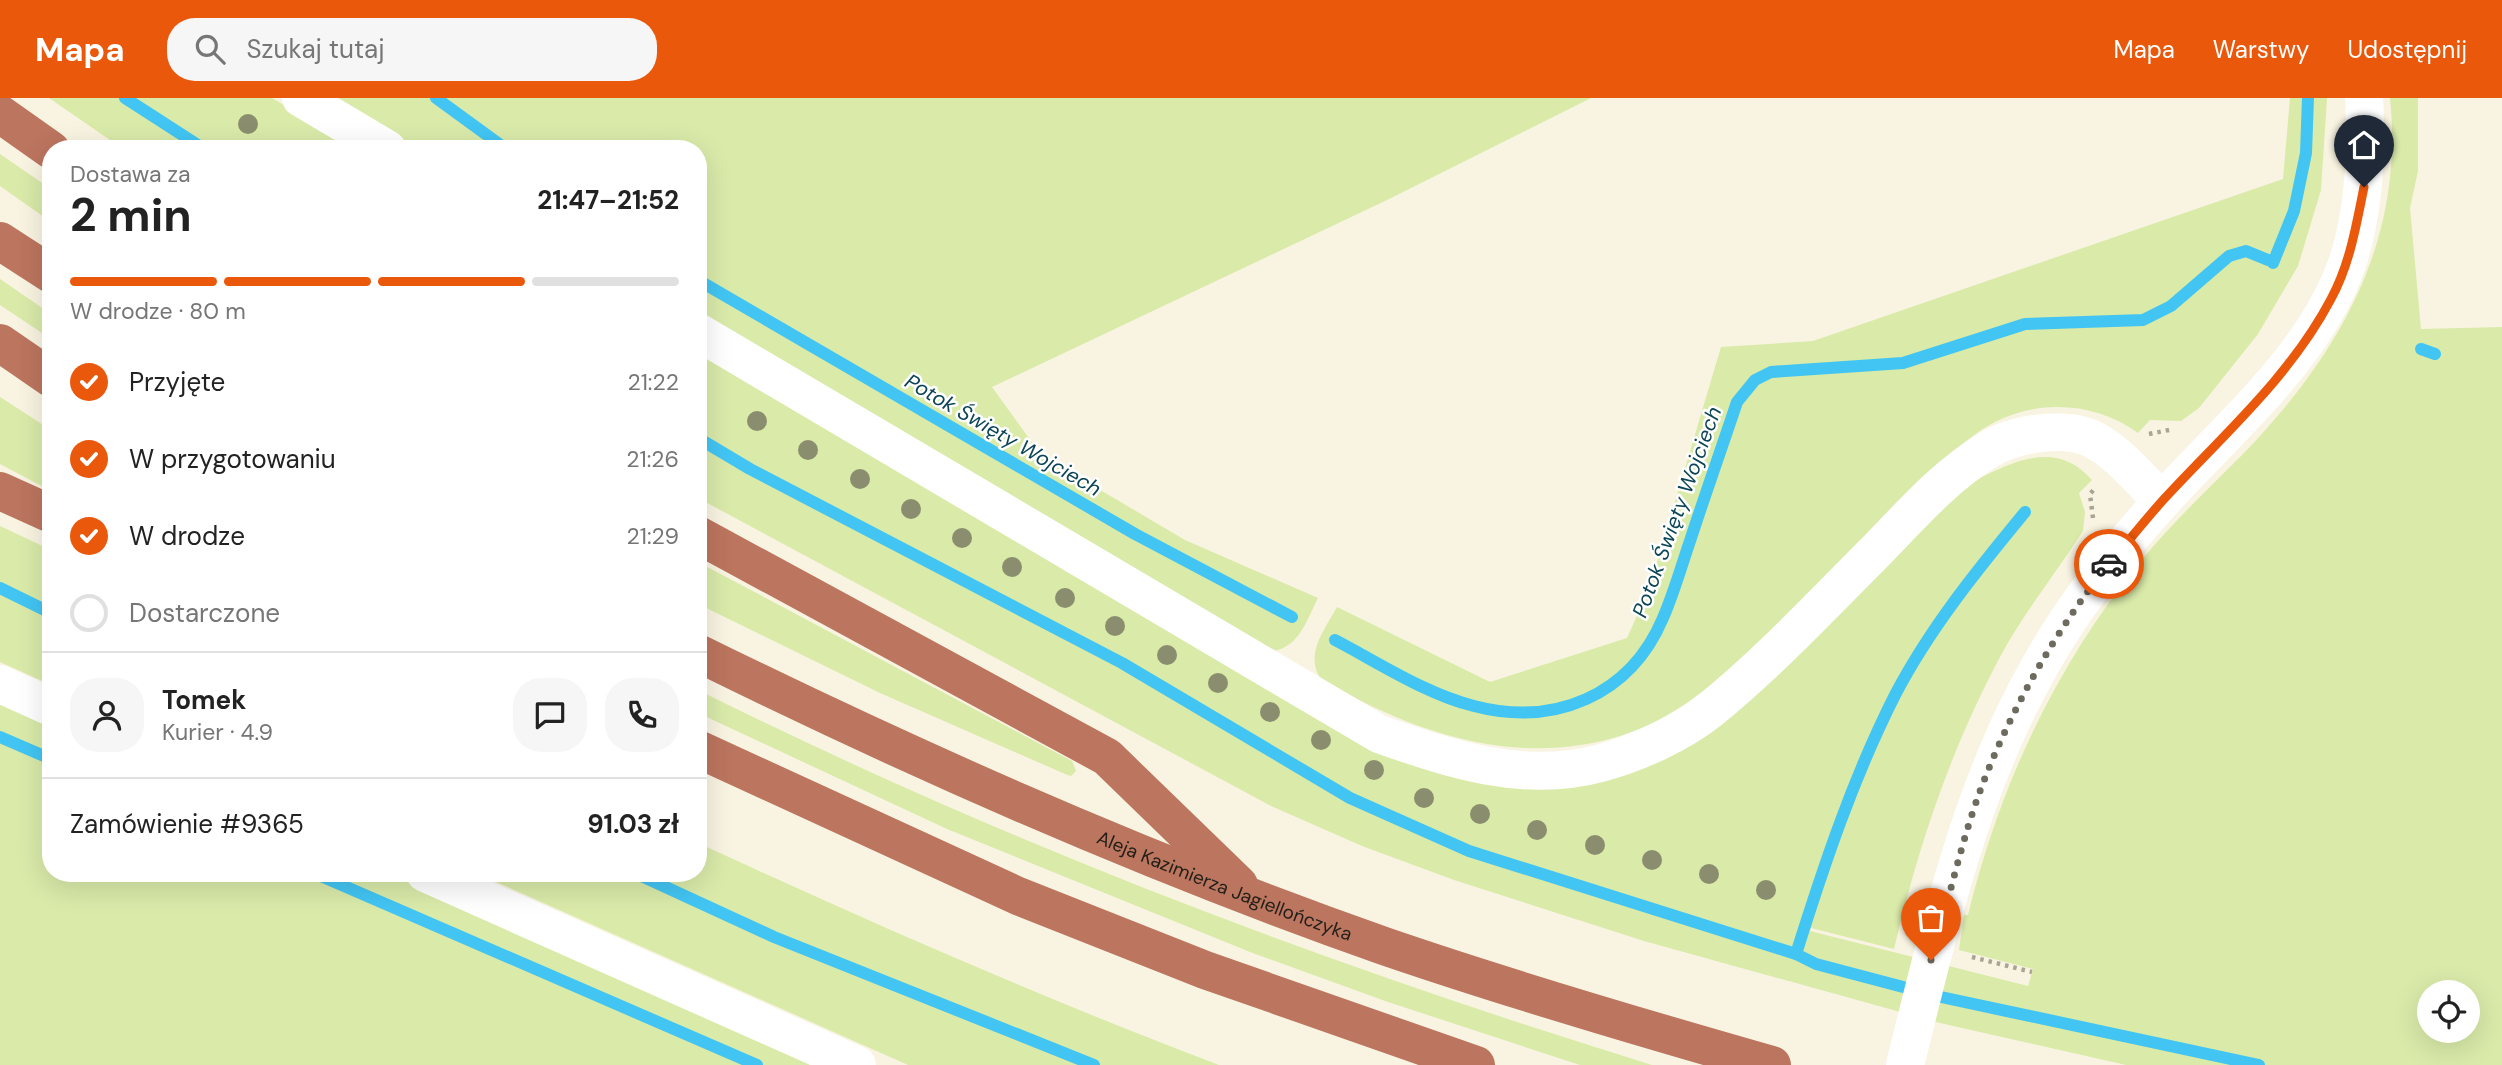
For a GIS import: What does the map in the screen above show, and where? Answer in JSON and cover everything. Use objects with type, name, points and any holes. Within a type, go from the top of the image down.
[{"type":"highway","points":[[0,114],[42,144]]},
{"type":"highway","points":[[0,241],[42,268]]},
{"type":"highway","points":[[0,343],[42,371]]},
{"type":"highway","points":[[0,491],[42,510]]},
{"type":"highway","points":[[707,541],[1107,757],[1251,896]]},
{"type":"highway","name":"Aleja Kazimierza Jagiellończyka","points":[[707,657],[901,751],[1126,847],[1251,896],[1450,967],[1637,1027],[1772,1065]]},
{"type":"highway","points":[[707,753],[1018,896],[1193,965],[1476,1065]]},
{"type":"highway","points":[[707,775],[848,820]]},
{"type":"street","points":[[301,98],[372,140]]},
{"type":"street","points":[[1905,1065],[1950,958],[1980,791],[2028,687],[2083,596],[2162,501],[2268,390],[2294,357],[2331,299],[2351,253],[2364,187],[2367,144],[2364,98]]},
{"type":"street","points":[[707,337],[1379,734],[1439,755],[1501,770],[1539,771],[1599,764],[1643,748],[1707,712],[1787,642],[1930,496],[1989,449],[2043,432],[2091,439],[2115,456],[2162,501]]},
{"type":"street","points":[[0,684],[42,703]]},
{"type":"street","points":[[445,882],[857,1065]]},
{"type":"path","points":[[1950,958],[2032,972]]},
{"type":"green space","points":[[49,98],[272,98],[343,140],[110,140]]},
{"type":"green space","points":[[330,98],[1591,98],[1387,200],[992,387],[1041,455],[1185,540],[1318,598],[1296,638],[1290,644],[1274,651],[707,320],[707,140],[401,140]]},
{"type":"green space","points":[[2290,98],[2327,98],[2321,190],[2298,266],[2258,334],[2199,408],[2181,421],[2150,420],[2138,433],[2105,415],[2087,410],[2051,407],[2032,409],[1997,421],[1969,438],[1945,460],[1830,578],[1727,671],[1695,697],[1661,719],[1623,735],[1583,745],[1544,748],[1467,740],[1392,715],[1321,679],[1316,670],[1315,651],[1337,607],[1490,682],[1627,638],[1649,589],[1721,347],[1813,341],[2283,179]]},
{"type":"green space","points":[[2390,98],[2418,98],[2418,171],[2410,208],[2421,329],[2502,327],[2502,1065],[2126,1065],[1940,1023],[1644,941],[1454,880],[1362,846],[1271,806],[707,503],[707,354],[1299,702],[1595,780],[1976,480],[2021,461],[2051,457],[2065,460],[2092,480],[2079,493],[2085,512],[2083,531],[2015,631],[1970,719],[1926,832],[1894,949],[1811,928],[1810,931],[2028,986],[2033,969],[1959,950],[1964,915],[1968,915],[1996,820],[2034,729],[2082,643],[2140,562],[2277,417],[2308,377],[2335,336],[2358,293],[2375,248],[2387,200],[2392,151]]},
{"type":"green space","points":[[0,154],[42,183],[42,216],[0,186]]},
{"type":"green space","points":[[0,279],[42,308],[42,333],[0,305]]},
{"type":"green space","points":[[0,397],[42,424],[42,486],[0,464]]},
{"type":"green space","points":[[0,526],[42,546],[42,681],[0,662]]},
{"type":"green space","points":[[707,567],[1072,761],[1076,771],[1071,776],[1065,774],[880,693],[707,608]]},
{"type":"green space","points":[[707,694],[931,799],[1168,897],[1408,985],[1652,1065],[1580,1065],[1388,1002],[1250,952],[947,829],[707,717]]},
{"type":"green space","points":[[0,701],[42,719],[42,882],[408,882],[820,1065],[0,1065]]},
{"type":"green space","points":[[707,847],[957,958],[1219,1065],[908,1065],[496,882],[707,882]]},
{"type":"waterway","points":[[125,98],[190,140]]},
{"type":"waterway","name":"Potok Święty Wojciech","points":[[436,98],[494,140]]},
{"type":"waterway","points":[[2273,263],[2294,211],[2306,153],[2308,98]]},
{"type":"waterway","name":"Potok Święty Wojciech","points":[[1335,640],[1421,686],[1474,706],[1533,712],[1560,708],[1586,699],[1610,686],[1631,668],[1649,645],[1674,589],[1737,402],[1755,380],[1771,372],[1903,363],[2025,324],[2143,320],[2171,306],[2229,256],[2246,251],[2268,260]]},
{"type":"waterway","name":"Potok Święty Wojciech","points":[[707,285],[1135,534],[1292,617]]},
{"type":"waterway","name":"Potok Święty Wojciech","points":[[2421,349],[2435,354]]},
{"type":"waterway","points":[[707,443],[750,469],[1122,663],[1350,798],[1469,851],[1796,954],[1816,964],[1941,997],[2259,1065]]},
{"type":"waterway","points":[[1796,954],[1840,822],[1895,695],[1939,623],[2025,512]]},
{"type":"waterway","points":[[0,588],[42,609]]},
{"type":"waterway","points":[[0,737],[42,755]]},
{"type":"waterway","points":[[335,882],[757,1065]]},
{"type":"waterway","points":[[655,882],[774,937],[1094,1065]]},
{"type":"way so far","points":[[1931,960],[1980,791],[2028,687],[2083,596],[2109,564]]},
{"type":"route","points":[[2109,564],[2162,501],[2268,390],[2294,357],[2331,299],[2351,253],[2364,187]]}]
